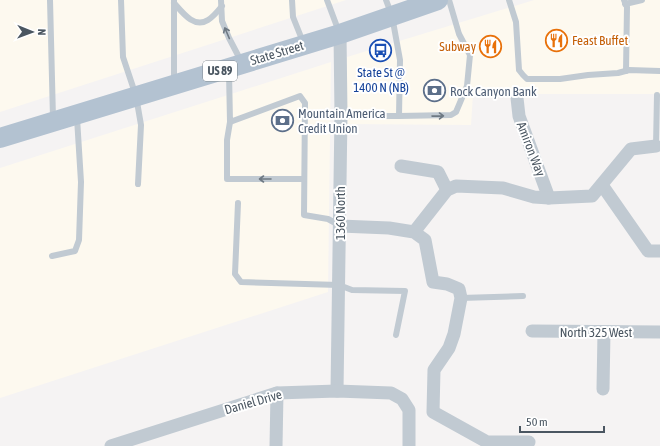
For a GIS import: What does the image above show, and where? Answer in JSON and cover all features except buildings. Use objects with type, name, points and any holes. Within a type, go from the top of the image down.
[{"type":"main road","name":"State Street","points":[[0,138],[340,34],[389,8],[438,0]]},
{"type":"street","name":"1360 North","points":[[337,391],[341,116],[340,34]]},
{"type":"street","name":"Amiron Way","points":[[517,98],[519,116],[550,198]]},
{"type":"street","points":[[414,232],[447,190],[456,186],[503,188],[534,197],[550,198],[592,196],[631,149],[656,146]]},
{"type":"street","points":[[401,166],[438,172],[447,190]]},
{"type":"street","points":[[602,185],[648,251],[660,251]]},
{"type":"street","points":[[340,226],[389,228],[414,232],[425,240],[433,282],[447,284],[459,289],[462,298],[454,334],[449,348],[434,370],[434,412],[487,442],[529,442]]},
{"type":"street","name":"North 325 West","points":[[532,332],[660,332]]},
{"type":"street","points":[[603,389],[604,332]]},
{"type":"street","name":"Daniel Drive","points":[[111,446],[142,441],[277,393],[337,391],[391,393],[402,398],[409,410],[409,446]]},
{"type":"street","points":[[276,446],[277,393]]},
{"type":"lane","points":[[50,0],[53,122]]},
{"type":"lane","points":[[121,0],[123,57],[136,96],[141,125],[138,184]]},
{"type":"lane","points":[[292,0],[293,17],[304,45]]},
{"type":"lane","points":[[327,0],[340,34]]},
{"type":"lane","points":[[341,116],[451,116],[456,112],[467,86],[470,55],[459,34],[449,0]]},
{"type":"lane","points":[[509,0],[516,22],[519,70],[527,78],[560,79],[626,71],[660,71]]},
{"type":"lane","points":[[626,71],[627,7],[625,2],[642,0]]},
{"type":"lane","points":[[174,2],[187,18],[199,22],[208,21],[221,3]]},
{"type":"lane","points":[[174,2],[174,85]]},
{"type":"lane","points":[[221,3],[222,21],[229,38],[236,66],[227,140],[226,179],[304,179]]},
{"type":"lane","points":[[389,8],[400,60],[399,116]]},
{"type":"lane","points":[[656,146],[657,95]]},
{"type":"lane","points":[[230,122],[300,96],[305,103],[304,215],[328,218],[340,226]]},
{"type":"lane","points":[[52,256],[75,251],[79,240],[81,182],[77,114]]},
{"type":"lane","points":[[238,203],[235,274],[241,282],[339,285],[352,290],[405,291],[396,335]]},
{"type":"lane","points":[[462,298],[523,296]]},
{"type":"shaded area","points":[[0,0],[346,0],[0,112]]},
{"type":"shaded area","points":[[534,0],[660,0],[660,94],[473,94],[471,125],[346,124],[347,57]]},
{"type":"shaded area","points":[[331,62],[328,292],[0,398],[0,168]]},
{"type":"place","name":"Feast Buffet","points":[[557,40]]},
{"type":"place","name":"Subway","points":[[491,46]]},
{"type":"place","name":"State St @ 1400 N (NB)","points":[[381,50]]},
{"type":"place","name":"Rock Canyon Bank","points":[[434,91]]},
{"type":"place","name":"Mountain America Credit Union","points":[[282,120]]}]
